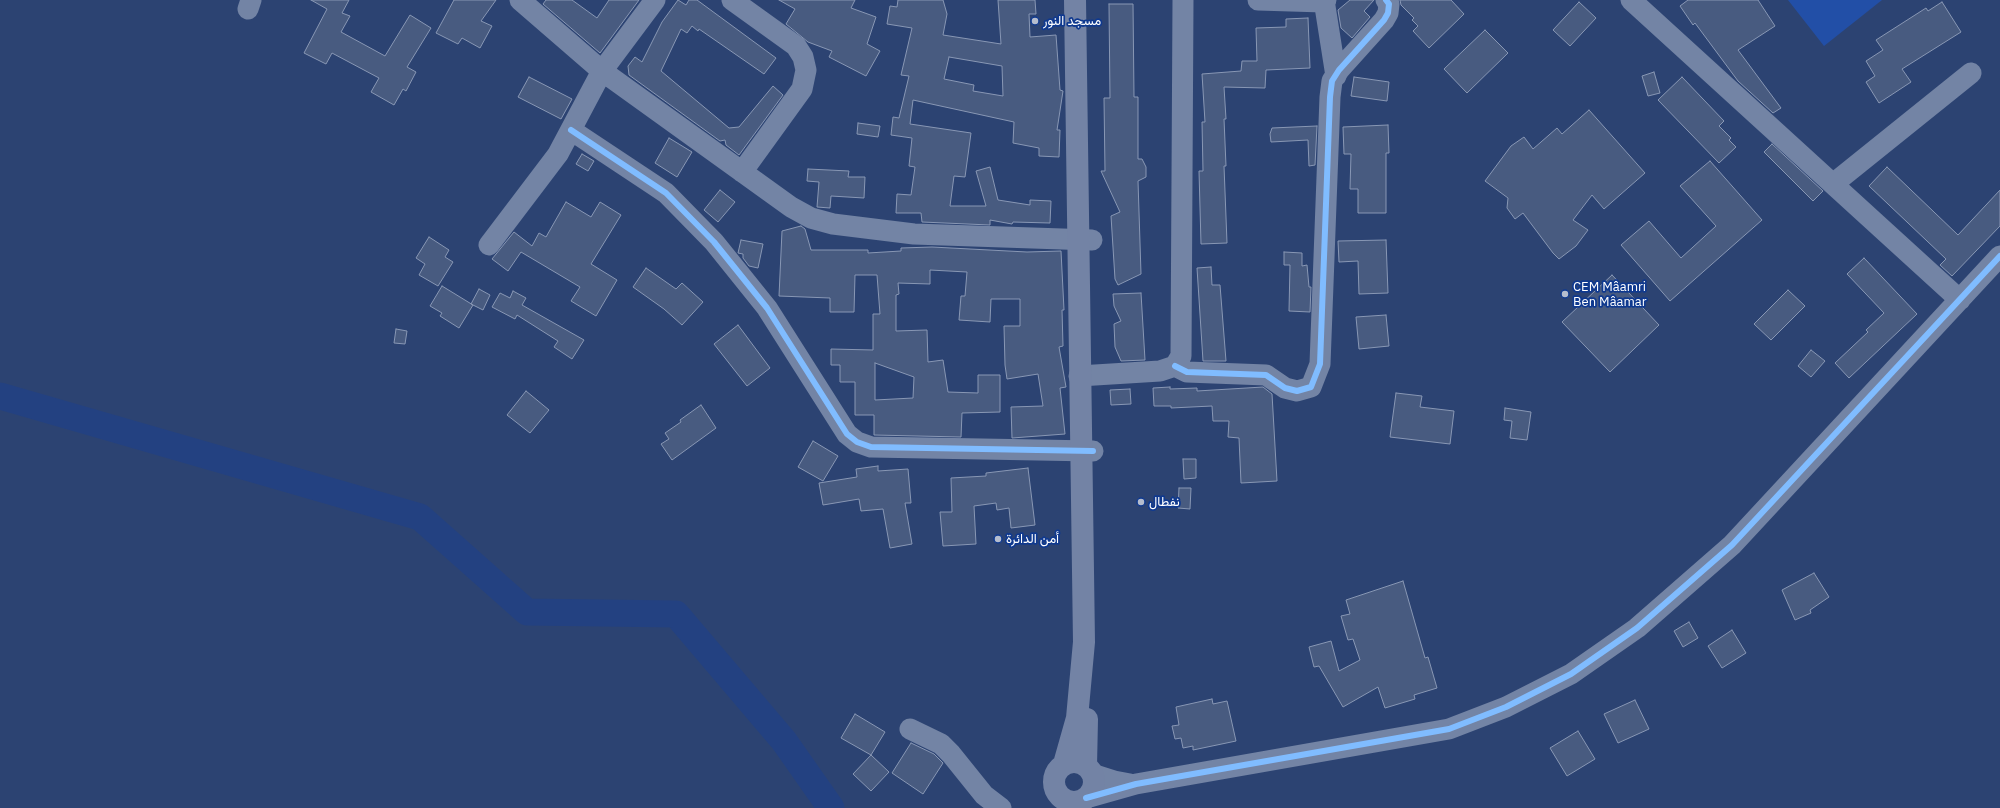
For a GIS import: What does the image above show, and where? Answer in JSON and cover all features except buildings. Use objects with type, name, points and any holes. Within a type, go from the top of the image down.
[{"type":"main road","points":[[1075,0],[1085,240]]},
{"type":"main road","points":[[1054,787],[1061,798],[1075,803],[1093,787],[1089,770],[1086,679],[1088,451],[1085,240],[1087,0]]},
{"type":"main road","points":[[1048,808],[1054,787],[1055,774],[1064,764],[1086,679]]},
{"type":"main road","points":[[1064,764],[1075,762],[1089,770]]},
{"type":"street","points":[[520,0],[602,72],[742,172],[811,218],[833,224],[914,234],[1085,240]]},
{"type":"street","points":[[489,245],[558,154],[602,72],[655,0]]},
{"type":"street","points":[[732,0],[796,46],[804,56],[806,70],[802,89],[742,172]]},
{"type":"street","points":[[1087,375],[1160,371],[1175,366],[1181,356],[1183,0]]},
{"type":"street","points":[[1258,0],[1325,1],[1336,76]]},
{"type":"street","points":[[1175,366],[1187,372],[1266,375],[1285,388],[1297,391],[1311,387],[1320,364],[1330,97],[1332,81],[1384,20],[1388,13],[1389,4],[1386,0]]},
{"type":"street","points":[[1632,0],[1960,300]]},
{"type":"street","points":[[1834,184],[1971,73]]},
{"type":"street","points":[[571,130],[666,193],[714,242],[767,308],[847,434],[857,442],[871,447],[1088,451]]},
{"type":"street","points":[[1075,803],[1136,784],[1449,729],[1506,707],[1570,674],[1637,628],[1732,545],[2000,256]]},
{"type":"street","points":[[910,729],[941,744],[984,795],[1001,808]]},
{"type":"street","points":[[1089,770],[1114,781],[1136,784]]},
{"type":"shaded area","points":[[1788,0],[1882,0],[1824,46]]},
{"type":"waterway","points":[[0,396],[420,517],[527,612],[676,614],[784,741],[831,808]]},
{"type":"cycle path","points":[[1175,366],[1187,372],[1266,375],[1285,388],[1297,391],[1311,387],[1320,364],[1330,97],[1332,81],[1339,70],[1384,20],[1388,13],[1389,4],[1386,0]]},
{"type":"cycle path","points":[[571,130],[666,193],[714,242],[767,308],[847,434],[857,442],[871,447],[1093,451]]},
{"type":"cycle path","points":[[1086,798],[1136,784],[1449,729],[1506,707],[1571,674],[1637,628],[1732,545],[2000,256]]},
{"type":"place","name":"مسجد النور","points":[[1035,21]]},
{"type":"place","name":"CEM Mâamri Ben Mâamar","points":[[1565,294]]},
{"type":"place","name":"نفطال","points":[[1141,502]]},
{"type":"place","name":"أمن الدائرة","points":[[998,539]]}]
